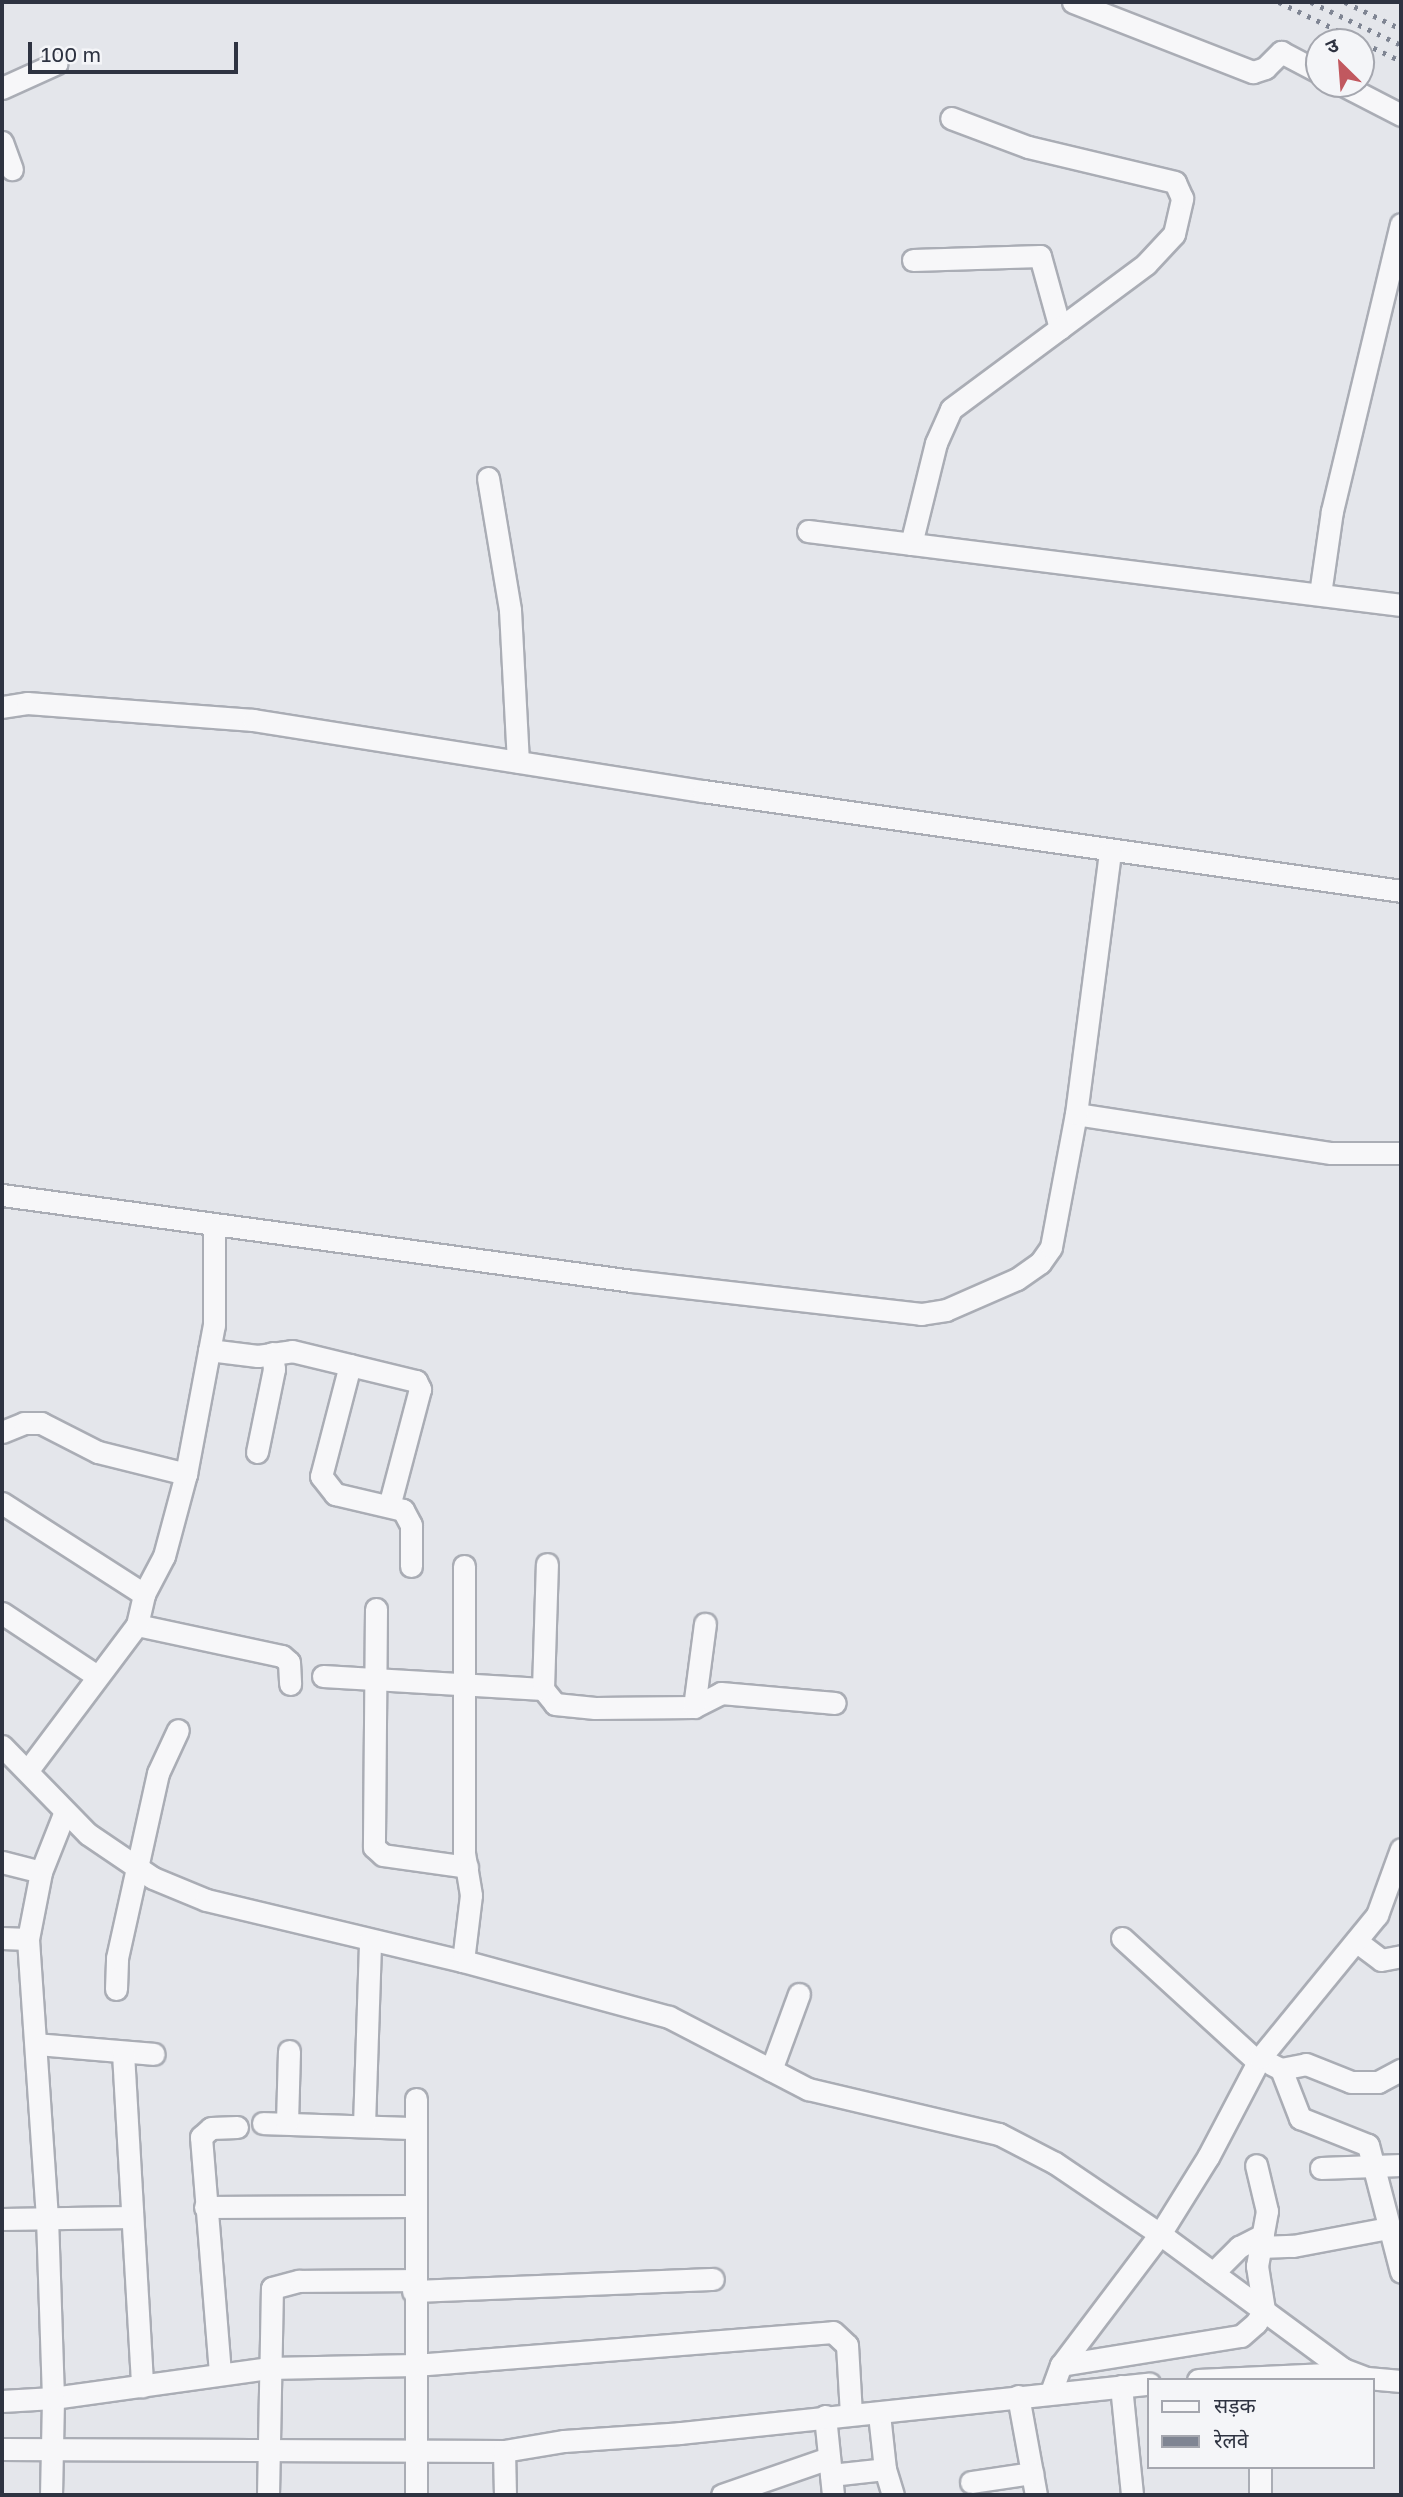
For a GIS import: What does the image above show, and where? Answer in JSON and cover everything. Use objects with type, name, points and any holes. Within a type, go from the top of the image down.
[{"type":"street","points":[[1073,2],[1253,72],[1265,68],[1281,52],[1305,65]]},
{"type":"street","points":[[2,88],[57,63]]},
{"type":"street","points":[[1368,98],[1401,115]]},
{"type":"street","points":[[911,544],[936,443],[951,409],[1166,246],[1180,215],[1179,185],[1028,147],[951,118]]},
{"type":"street","points":[[2,142],[12,169]]},
{"type":"street","points":[[1320,594],[1332,511],[1401,224]]},
{"type":"street","points":[[913,260],[1041,256],[1060,328]]},
{"type":"street","points":[[488,478],[510,610],[518,762]]},
{"type":"street","points":[[808,531],[1401,605]]},
{"type":"street","points":[[2,707],[27,703],[253,720],[518,762],[1401,891]]},
{"type":"street","points":[[2,1195],[921,1314],[971,1301],[1040,1263],[1059,1224],[1110,850]]},
{"type":"street","points":[[1076,1114],[1331,1153],[1401,1153]]},
{"type":"street","points":[[28,1770],[137,1625],[144,1594],[163,1556],[186,1474],[214,1325],[214,1224]]},
{"type":"street","points":[[209,1350],[272,1353],[292,1351],[413,1380],[420,1389],[389,1506]]},
{"type":"street","points":[[257,1452],[274,1369],[272,1353]]},
{"type":"street","points":[[350,1365],[321,1476],[335,1494],[389,1506],[408,1516],[411,1566]]},
{"type":"street","points":[[2,1432],[24,1423],[41,1423],[98,1452],[186,1474]]},
{"type":"street","points":[[2,1503],[144,1594]]},
{"type":"street","points":[[547,1564],[543,1689],[555,1704],[694,1707],[721,1693],[835,1703]]},
{"type":"street","points":[[463,1961],[471,1895],[467,1867],[463,1681],[464,1566]]},
{"type":"street","points":[[376,1609],[374,1847],[383,1855],[467,1867]]},
{"type":"street","points":[[2,1613],[97,1676]]},
{"type":"street","points":[[694,1707],[705,1624]]},
{"type":"street","points":[[137,1625],[282,1656],[289,1662],[290,1684]]},
{"type":"street","points":[[323,1676],[463,1681],[543,1689]]},
{"type":"street","points":[[116,1989],[117,1958],[158,1773],[178,1730]]},
{"type":"street","points":[[2,1746],[28,1770],[64,1814],[136,1868],[206,1900],[463,1961],[669,2017],[808,2089],[999,2134],[1055,2162],[1160,2234],[1343,2368],[1367,2378]]},
{"type":"street","points":[[51,2495],[53,2398],[47,2218],[28,1939],[41,1872],[64,1814]]},
{"type":"street","points":[[1051,2392],[1061,2365],[1160,2234],[1208,2157],[1261,2057],[1354,1944],[1382,1905],[1401,1849]]},
{"type":"street","points":[[2,1862],[41,1872]]},
{"type":"street","points":[[2,1938],[28,1939]]},
{"type":"street","points":[[1122,1938],[1261,2057],[1281,2069],[1300,2118],[1362,2141],[1371,2150],[1371,2164],[1401,2272]]},
{"type":"street","points":[[364,2125],[370,1940]]},
{"type":"street","points":[[1354,1944],[1381,1960],[1401,1956]]},
{"type":"street","points":[[771,2070],[799,1994]]},
{"type":"street","points":[[36,2044],[154,2054]]},
{"type":"street","points":[[287,2123],[289,2051]]},
{"type":"street","points":[[123,2053],[142,2386]]},
{"type":"street","points":[[1281,2069],[1306,2064],[1351,2082],[1378,2082],[1401,2070]]},
{"type":"street","points":[[416,2099],[413,2286],[416,2495]]},
{"type":"street","points":[[263,2123],[415,2128]]},
{"type":"street","points":[[220,2373],[205,2207],[203,2133],[237,2127]]},
{"type":"street","points":[[1321,2168],[1371,2164],[1401,2165]]},
{"type":"street","points":[[1256,2165],[1267,2211],[1257,2266],[1264,2310]]},
{"type":"street","points":[[205,2207],[414,2206]]},
{"type":"street","points":[[2,2219],[132,2217]]},
{"type":"street","points":[[1213,2273],[1238,2248],[1262,2241],[1293,2246],[1388,2228]]},
{"type":"street","points":[[268,2495],[270,2294],[277,2284],[413,2286],[713,2279]]},
{"type":"street","points":[[1061,2365],[1241,2336],[1264,2310]]},
{"type":"street","points":[[2,2401],[53,2398],[268,2368],[415,2365],[833,2332],[847,2346],[851,2414]]},
{"type":"street","points":[[1259,2378],[1326,2374],[1343,2368]]},
{"type":"street","points":[[1375,2379],[1401,2381]]},
{"type":"street","points":[[2,2449],[504,2451],[825,2416],[879,2414],[1051,2392],[1148,2384]]},
{"type":"street","points":[[1121,2386],[1132,2495]]},
{"type":"street","points":[[1018,2396],[1036,2495]]},
{"type":"street","points":[[879,2414],[885,2469],[892,2495]]},
{"type":"street","points":[[825,2416],[831,2476]]},
{"type":"street","points":[[504,2451],[505,2495]]},
{"type":"street","points":[[722,2495],[885,2469]]},
{"type":"street","points":[[1260,2469],[1260,2495]]},
{"type":"street","points":[[971,2482],[1032,2473]]},
{"type":"railway","points":[[1279,2],[1401,61]]},
{"type":"railway","points":[[1311,2],[1401,45]]},
{"type":"railway","points":[[1345,2],[1401,29]]}]
